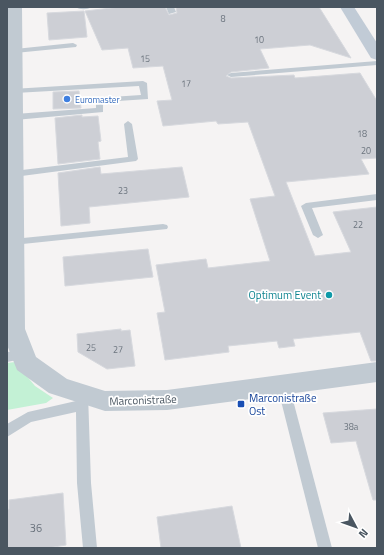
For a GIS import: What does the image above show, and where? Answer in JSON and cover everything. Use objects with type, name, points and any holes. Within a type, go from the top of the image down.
[{"type":"street","points":[[347,7],[376,55]]},
{"type":"street","name":"Marconistraße","points":[[13,14],[15,51],[15,117],[11,141],[14,174],[10,293],[15,356],[58,386],[82,399],[106,401],[167,400],[377,372]]},
{"type":"lane","points":[[80,7],[87,7]]},
{"type":"lane","points":[[15,51],[73,45]]},
{"type":"lane","points":[[231,76],[376,55]]},
{"type":"lane","points":[[15,91],[143,83],[145,97],[99,100],[100,110],[15,117]]},
{"type":"lane","points":[[14,174],[134,159],[128,124]]},
{"type":"lane","points":[[318,235],[306,206],[377,197]]},
{"type":"lane","points":[[11,237],[163,227]]},
{"type":"lane","points":[[283,385],[325,548]]},
{"type":"lane","points":[[7,431],[28,417],[82,399],[84,483],[90,548]]},
{"type":"green space","points":[[15,362],[35,386],[53,398],[46,403],[7,410],[7,363]]},
{"type":"building","points":[[120,7],[165,7],[169,15],[177,13],[176,7],[319,7],[351,58],[310,45],[260,49],[269,68],[231,72],[226,76],[231,78],[294,75],[295,78],[360,73],[377,101],[377,158],[361,159],[369,174],[286,182],[315,256],[351,252],[333,212],[377,207],[377,361],[371,361],[360,332],[293,339],[295,346],[279,348],[277,341],[228,346],[229,352],[165,360],[157,313],[165,312],[156,265],[206,259],[208,268],[270,261],[250,199],[275,196],[248,122],[218,124],[216,121],[163,126],[157,101],[172,100],[163,66],[133,68],[128,48],[102,50],[85,11]]},
{"type":"building","points":[[84,11],[87,37],[49,40],[47,13]]},
{"type":"building","name":"Euromaster","points":[[79,91],[81,108],[53,109],[53,92]]},
{"type":"building","points":[[82,115],[82,117],[98,116],[101,141],[98,142],[100,159],[58,164],[55,118]]},
{"type":"building","points":[[100,167],[101,174],[182,167],[189,197],[89,207],[90,223],[61,226],[58,173]]},
{"type":"building","points":[[148,249],[153,277],[65,286],[63,257]]},
{"type":"building","points":[[121,329],[121,331],[130,330],[135,366],[107,369],[78,352],[77,334]]},
{"type":"building","points":[[377,409],[377,500],[373,500],[356,441],[331,443],[323,413]]},
{"type":"building","points":[[63,493],[66,545],[48,548],[7,548],[7,510],[9,509],[9,500]]},
{"type":"building","points":[[232,506],[241,548],[161,548],[157,517]]},
{"type":"place","name":"Euromaster","points":[[67,99]]},
{"type":"place","name":"Optimum Event","points":[[329,295]]},
{"type":"place","name":"Marconistraße Ost","points":[[241,404]]}]
